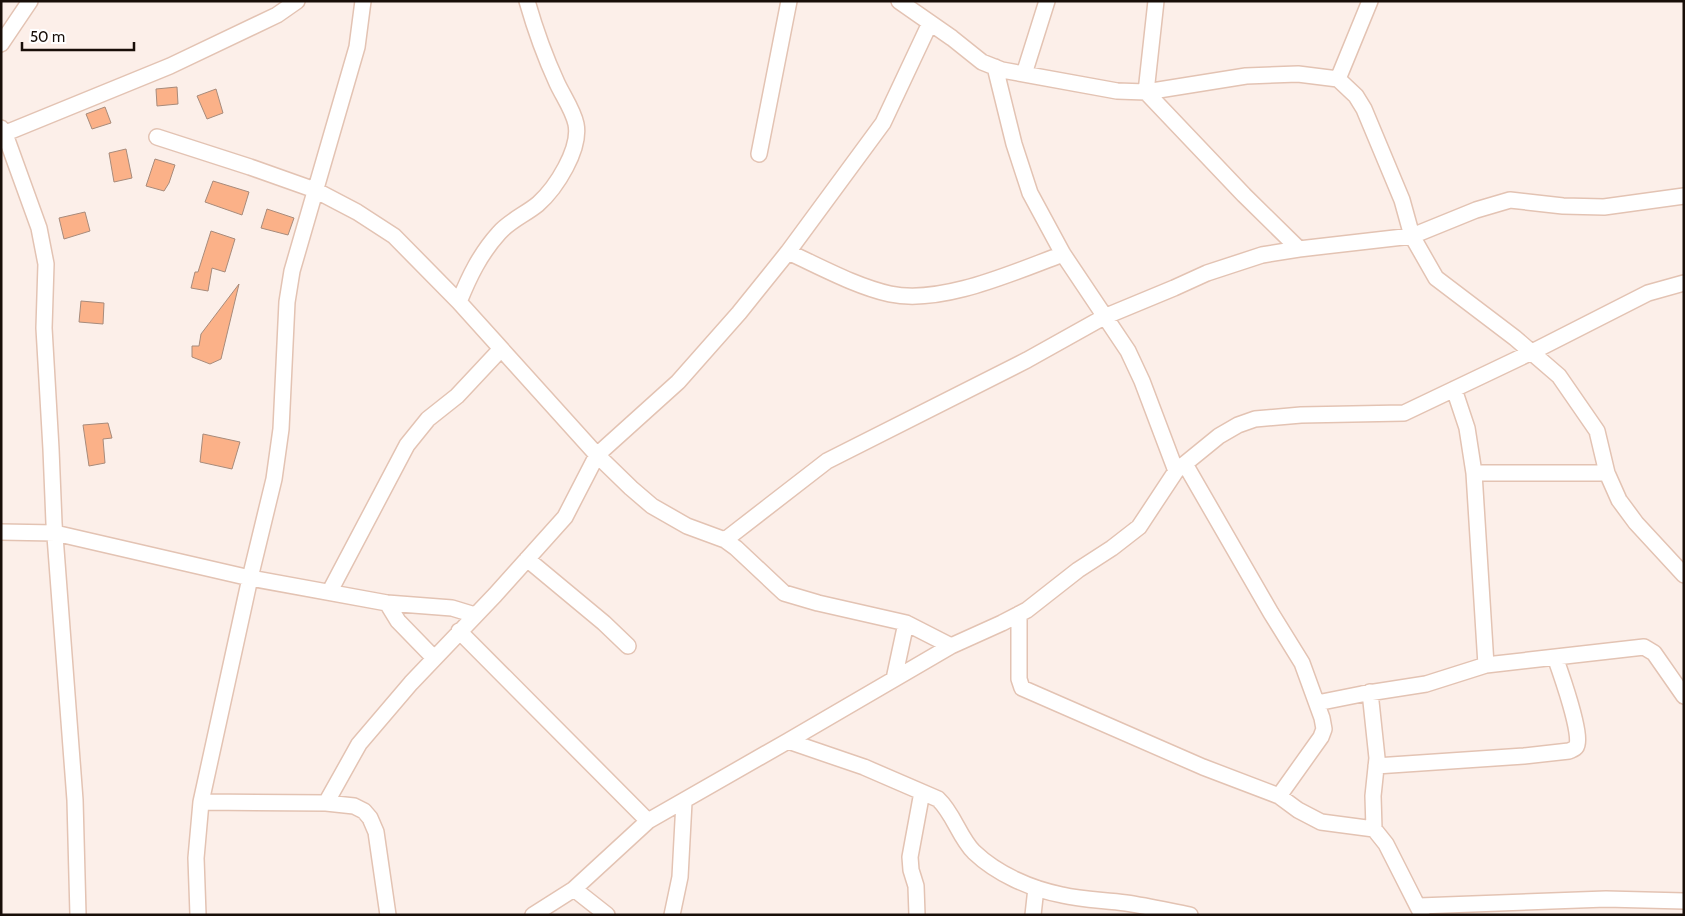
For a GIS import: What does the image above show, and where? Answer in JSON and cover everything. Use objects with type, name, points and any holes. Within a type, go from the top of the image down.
[{"type":"street","points":[[1,44],[30,1]]},
{"type":"street","points":[[78,915],[75,800],[55,533],[44,328],[46,264],[39,228],[2,132],[170,66],[276,15],[297,1]]},
{"type":"street","points":[[198,915],[196,858],[201,802],[250,578],[274,479],[281,429],[288,302],[292,270],[357,47],[363,1]]},
{"type":"street","points":[[458,302],[476,263],[486,249],[500,232],[539,203],[572,157],[577,126],[546,59],[527,1]]},
{"type":"street","points":[[759,154],[789,1]]},
{"type":"street","points":[[899,1],[982,62],[1024,74],[1117,92],[1146,92],[1246,76],[1298,74],[1338,79],[1356,96],[1364,109],[1402,200],[1412,236],[1436,278],[1532,352],[1559,376],[1588,415],[1597,431],[1607,473],[1619,500],[1636,523],[1684,575]]},
{"type":"street","points":[[1024,74],[1047,1]]},
{"type":"street","points":[[1156,1],[1146,92],[1244,196],[1299,249]]},
{"type":"street","points":[[1338,79],[1370,1]]},
{"type":"street","points":[[326,803],[358,744],[411,683],[565,517],[597,455],[678,382],[739,313],[788,252],[883,123],[930,23]]},
{"type":"street","points":[[995,67],[1014,144],[1030,193],[1063,254],[1128,351],[1180,468],[1302,663],[1317,703],[1324,729],[1321,737],[1279,796]]},
{"type":"street","points":[[157,137],[315,190],[357,212],[394,236],[458,302],[597,455],[652,506],[687,526],[725,540],[784,592],[818,603],[906,624],[951,646]]},
{"type":"street","points":[[725,540],[827,462],[1027,360],[1104,317],[1207,273],[1262,255],[1412,236],[1476,210],[1510,200],[1564,206],[1604,207],[1684,196]]},
{"type":"street","points":[[788,252],[872,289],[892,294],[922,296],[963,289],[1063,254]]},
{"type":"street","points":[[533,915],[574,888],[648,821],[788,742],[951,646],[1019,614],[1139,527],[1180,468],[1219,436],[1238,425],[1255,419],[1301,415],[1404,413],[1532,352],[1648,292],[1684,283]]},
{"type":"street","points":[[330,591],[407,444],[428,419],[457,396],[501,349]]},
{"type":"street","points":[[1454,389],[1467,428],[1474,473],[1486,664]]},
{"type":"street","points":[[1474,473],[1607,473]]},
{"type":"street","points":[[1,532],[55,533],[250,578],[330,591],[387,603],[452,608],[475,615]]},
{"type":"street","points":[[527,559],[604,623],[628,646]]},
{"type":"street","points":[[387,603],[398,621],[434,658]]},
{"type":"street","points":[[1019,614],[1018,679],[1022,688],[1203,767],[1279,796],[1303,814],[1321,822],[1374,829]]},
{"type":"street","points":[[894,679],[906,624]]},
{"type":"street","points":[[459,632],[648,821]]},
{"type":"street","points":[[1317,703],[1370,692],[1426,684],[1486,664],[1647,648],[1654,653],[1684,696]]},
{"type":"street","points":[[1376,766],[1524,756],[1569,751],[1576,748],[1578,745],[1578,729],[1555,657]]},
{"type":"street","points":[[1370,692],[1377,758],[1372,796],[1374,829],[1386,844],[1420,910],[1606,900],[1669,908],[1684,900]]},
{"type":"street","points":[[788,742],[864,767],[938,799],[946,807],[974,852],[1012,878],[1036,888],[1062,895],[1127,903],[1190,915]]},
{"type":"street","points":[[917,915],[916,886],[911,870],[910,857],[922,792]]},
{"type":"street","points":[[201,802],[326,803],[354,806],[364,811],[370,818],[376,832],[388,915]]},
{"type":"street","points":[[672,915],[680,877],[684,802]]},
{"type":"street","points":[[574,888],[607,915]]},
{"type":"street","points":[[1033,915],[1036,888]]},
{"type":"building","points":[[177,87],[178,104],[157,106],[156,89]]},
{"type":"building","points":[[216,89],[223,113],[207,119],[197,96]]},
{"type":"building","points":[[105,107],[111,123],[92,129],[86,114]]},
{"type":"building","points":[[126,149],[132,178],[114,182],[109,153]]},
{"type":"building","points":[[155,159],[175,165],[164,191],[146,186]]},
{"type":"building","points":[[213,181],[249,192],[242,215],[205,202]]},
{"type":"building","points":[[267,209],[294,218],[288,235],[261,228]]},
{"type":"building","points":[[85,212],[90,231],[64,239],[59,218]]},
{"type":"building","points":[[211,231],[235,239],[225,272],[212,268],[208,291],[191,288],[195,272],[198,272]]},
{"type":"building","points":[[239,284],[221,359],[210,364],[192,357],[192,346],[199,346],[201,334]]},
{"type":"building","points":[[81,301],[104,303],[103,324],[79,322]]},
{"type":"building","points":[[108,423],[112,438],[103,439],[105,463],[89,466],[83,425]]},
{"type":"building","points":[[203,434],[240,442],[232,469],[200,462]]}]
